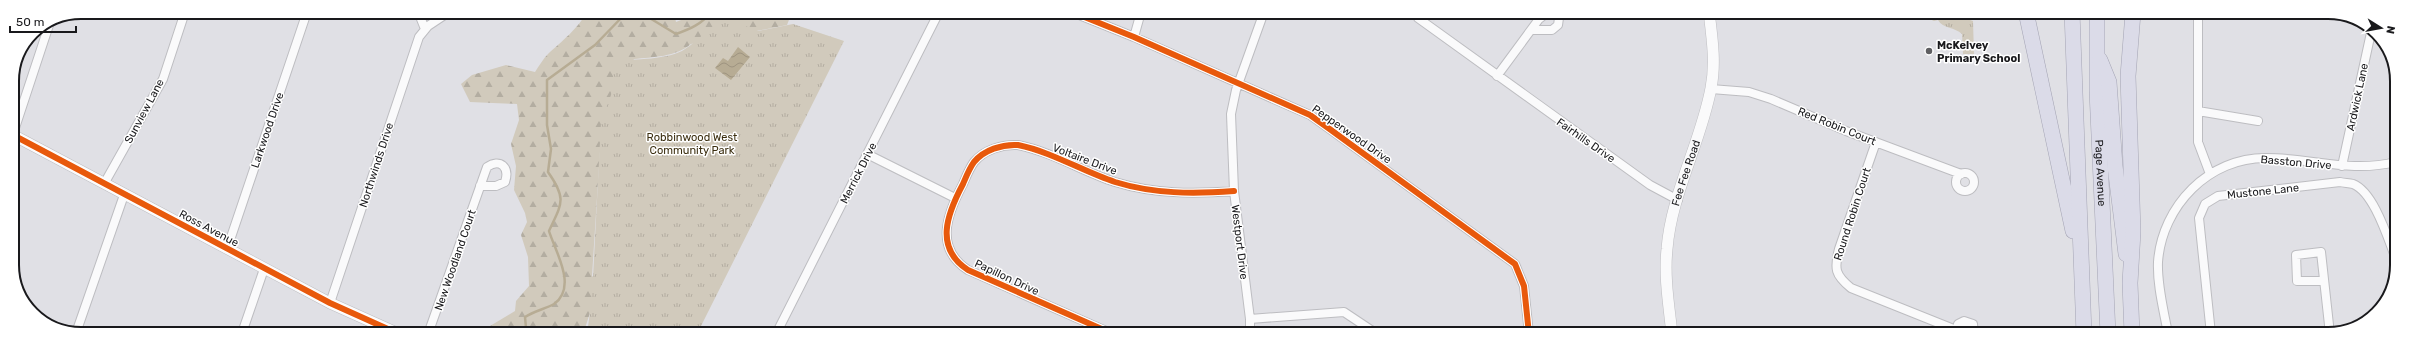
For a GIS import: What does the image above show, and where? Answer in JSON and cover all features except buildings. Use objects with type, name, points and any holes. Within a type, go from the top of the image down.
[{"type":"highway","points":[[2028,19],[2081,265]]},
{"type":"highway","name":"Page Avenue","points":[[2072,19],[2084,327]]},
{"type":"highway","name":"Page Avenue","points":[[2097,19],[2108,327]]},
{"type":"highway","points":[[2132,19],[2128,44],[2133,232],[2130,283],[2132,327]]},
{"type":"highway","points":[[2097,52],[2109,82],[2122,234],[2130,283]]},
{"type":"street","name":"Sunview Lane","points":[[104,184],[163,79],[183,19]]},
{"type":"street","name":"Larkwood Drive","points":[[227,249],[305,19]]},
{"type":"street","points":[[421,19],[425,28]]},
{"type":"street","name":"Northwinds Drive","points":[[330,303],[414,50],[425,28],[438,19]]},
{"type":"street","name":"Merrick Drive","points":[[780,327],[936,19]]},
{"type":"street","name":"Pepperwood Drive","points":[[1089,19],[1134,37],[1310,116],[1515,264],[1524,286],[1528,327]]},
{"type":"street","points":[[1134,37],[1138,19]]},
{"type":"street","name":"Westport Drive","points":[[1250,327],[1234,191],[1231,114],[1239,84],[1262,19]]},
{"type":"street","name":"Fairhills Drive","points":[[1419,19],[1650,185],[1678,200]]},
{"type":"street","points":[[1497,76],[1540,19]]},
{"type":"street","points":[[1532,30],[1552,30],[1558,25],[1559,19]]},
{"type":"street","name":"Fee Fee Road","points":[[1671,327],[1666,274],[1667,248],[1678,200],[1711,89],[1713,60],[1710,19]]},
{"type":"street","points":[[2198,19],[2198,142],[2210,174]]},
{"type":"street","points":[[19,117],[48,28]]},
{"type":"street","name":"Ardwick Lane","points":[[2342,166],[2368,48]]},
{"type":"street","name":"Red Robin Court","points":[[1711,89],[1749,92],[1771,99],[1876,142],[1961,174]]},
{"type":"street","points":[[2198,111],[2258,121]]},
{"type":"street","name":"Ross Avenue","points":[[19,138],[264,269],[330,303],[383,327]]},
{"type":"street","name":"Round Robin Court","points":[[1876,142],[1839,250],[1835,266],[1840,279],[1851,288],[1944,327]]},
{"type":"street","name":"Voltaire Drive","points":[[955,198],[974,162],[987,152],[1007,144],[1026,147],[1115,182],[1159,192],[1203,194],[1234,191]]},
{"type":"street","points":[[867,154],[955,198]]},
{"type":"street","name":"Basston Drive","points":[[2167,327],[2159,280],[2158,263],[2163,234],[2170,218],[2185,195],[2210,174],[2231,164],[2255,158],[2363,167],[2390,163]]},
{"type":"street","name":"Mustone Lane","points":[[2210,327],[2199,218],[2205,204],[2218,196],[2340,182],[2353,184],[2363,191],[2373,204],[2390,245]]},
{"type":"street","name":"New Woodland Court","points":[[430,327],[480,186]]},
{"type":"street","points":[[78,327],[124,194]]},
{"type":"street","name":"Papillon Drive","points":[[955,198],[946,227],[952,257],[960,265],[1045,306],[1095,327]]},
{"type":"street","points":[[2324,281],[2297,281],[2296,255],[2321,252],[2329,327]]},
{"type":"street","points":[[244,327],[264,269]]},
{"type":"street","points":[[1250,319],[1344,312],[1366,327]]},
{"type":"street","name":"Round Robin Court","points":[[1958,327],[1961,322],[1968,321],[1973,324],[1973,327]]},
{"type":"green space","points":[[582,19],[675,19],[676,22],[684,19],[789,19],[787,25],[691,44],[678,52],[664,56],[634,59],[607,107],[600,151],[592,276],[608,286],[590,313],[585,327],[490,327],[515,311],[516,301],[529,286],[528,257],[521,235],[527,222],[525,213],[514,190],[516,166],[511,144],[519,120],[517,104],[470,102],[461,84],[472,75],[506,65],[535,72],[546,56],[580,23]]},
{"type":"green space","name":"Robbinwood West Community Park","points":[[724,19],[728,19],[758,31],[793,24],[844,41],[701,327],[588,327],[592,297],[601,122],[611,95],[615,61],[661,57],[678,53]]},
{"type":"green space","points":[[1930,19],[1967,19],[1973,21],[1974,54],[1963,54],[1962,34],[1943,25],[1938,20],[1934,21]]},
{"type":"water","points":[[738,47],[750,57],[731,80],[715,68],[723,58],[728,61]]},
{"type":"waterway","points":[[526,327],[525,317],[554,304],[561,297],[565,279],[560,258],[549,231],[557,214],[560,195],[548,172],[551,149],[547,125],[547,80],[595,45],[620,19]]},
{"type":"waterway","points":[[651,19],[676,34],[695,26],[705,19]]},
{"type":"cycle path","points":[[1089,19],[1134,37],[1310,115],[1515,264],[1524,286],[1528,327]]},
{"type":"cycle path","points":[[19,138],[330,303],[383,327]]},
{"type":"cycle path","points":[[1097,327],[968,270],[957,261],[951,252],[947,241],[949,219],[957,195],[969,170],[978,158],[988,151],[1000,147],[1018,145],[1043,152],[1103,178],[1144,189],[1204,193],[1234,191]]},
{"type":"place","name":"McKelvey Primary School","points":[[1929,51]]}]
